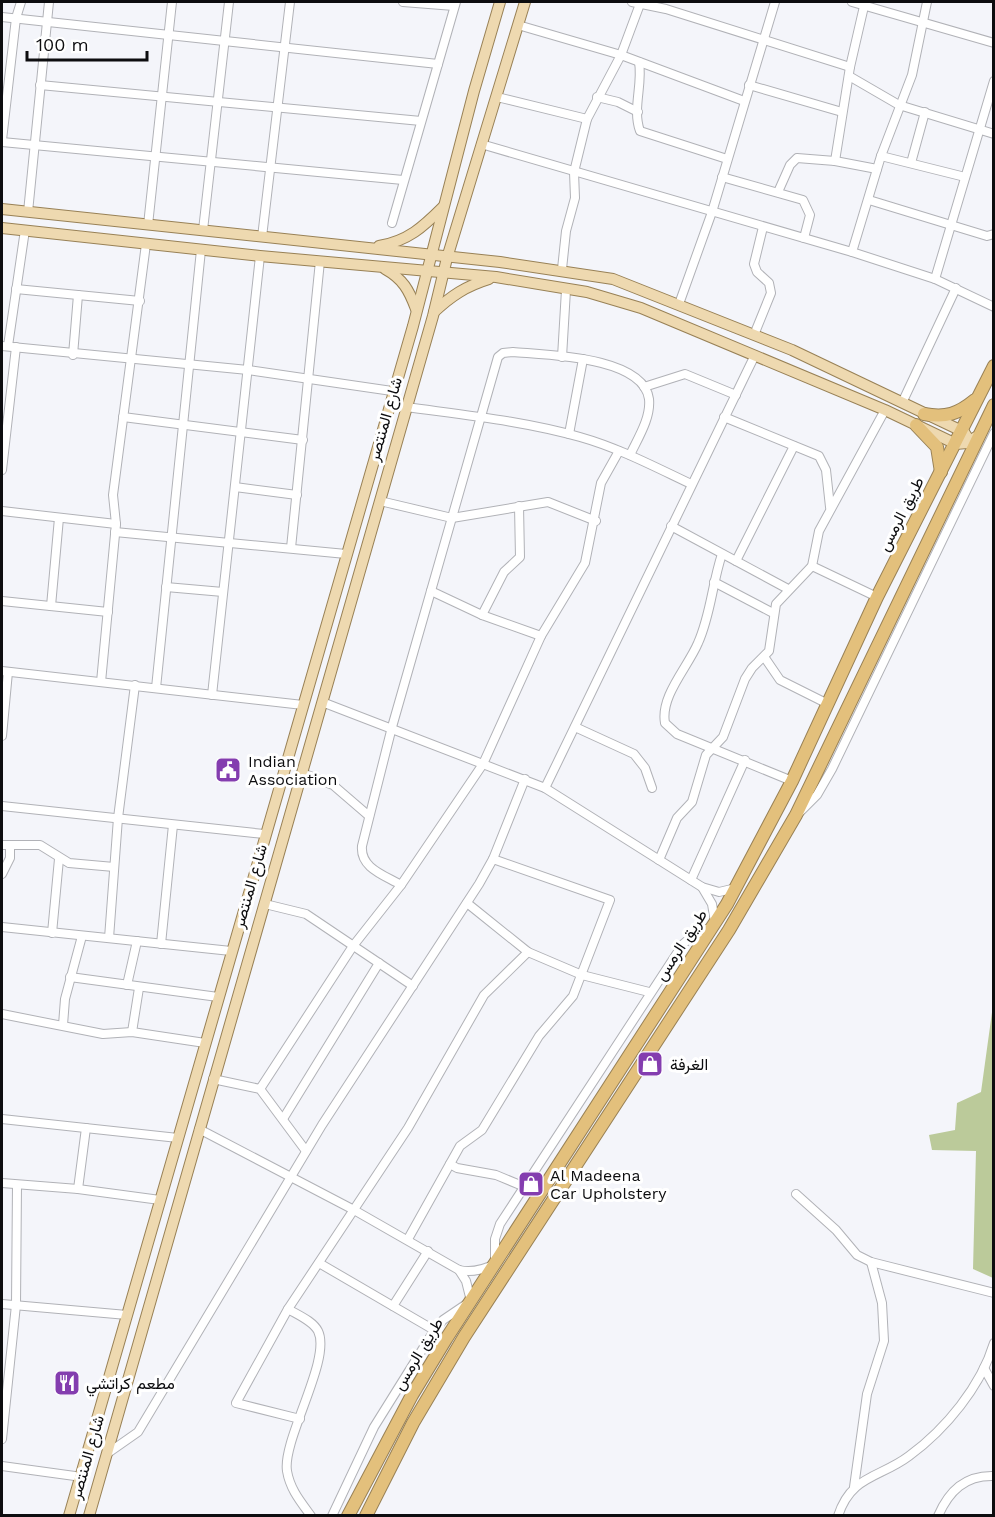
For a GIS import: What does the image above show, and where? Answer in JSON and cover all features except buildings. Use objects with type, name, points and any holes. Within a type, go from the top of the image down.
[{"type":"highway","name":"طريق الرمس","points":[[348,1515],[412,1395],[736,888],[792,781],[877,597],[956,444],[993,366]]},
{"type":"highway","points":[[924,414],[939,417],[954,415],[979,398]]},
{"type":"highway","name":"طريق الرمس","points":[[366,1515],[413,1423],[464,1337],[729,930],[796,815],[993,405]]},
{"type":"highway","points":[[916,425],[937,447],[941,473]]},
{"type":"main road","name":"شارع المنتصر","points":[[69,1515],[82,1477],[416,309],[500,2]]},
{"type":"main road","name":"شارع المنتصر","points":[[89,1515],[434,313],[447,258],[525,2]]},
{"type":"main road","points":[[365,249],[398,243],[421,230],[445,204]]},
{"type":"main road","points":[[2,209],[562,269],[635,286],[805,356],[962,431],[974,441]]},
{"type":"main road","points":[[2,228],[260,256],[380,265],[496,278],[616,299],[885,410],[956,444],[974,441]]},
{"type":"main road","points":[[380,265],[399,277],[408,289],[416,309]]},
{"type":"main road","points":[[434,313],[451,296],[469,285],[496,278]]},
{"type":"main road","points":[[755,355],[764,354],[794,368],[800,365],[805,356]]},
{"type":"street","points":[[21,2],[16,18],[3,114],[2,141],[403,180]]},
{"type":"street","points":[[28,212],[49,2]]},
{"type":"street","points":[[148,225],[172,2]]},
{"type":"street","points":[[203,230],[229,2]]},
{"type":"street","points":[[262,237],[290,2]]},
{"type":"street","points":[[392,223],[455,4],[402,2]]},
{"type":"street","points":[[679,304],[712,212],[776,2]]},
{"type":"street","points":[[852,2],[865,3],[993,43]]},
{"type":"street","points":[[852,252],[881,156],[912,75],[927,2]]},
{"type":"street","points":[[562,269],[566,231],[575,198],[574,172],[587,119],[621,55],[636,3],[668,5],[764,40],[849,72],[900,105],[993,134]]},
{"type":"street","points":[[835,160],[849,72],[865,3]]},
{"type":"street","points":[[2,17],[438,64]]},
{"type":"street","points":[[518,25],[621,55],[744,101]]},
{"type":"street","points":[[639,62],[642,78],[637,123],[643,133],[727,159]]},
{"type":"street","points":[[935,279],[993,81]]},
{"type":"street","points":[[40,85],[421,121]]},
{"type":"street","points":[[749,85],[842,112]]},
{"type":"street","points":[[497,97],[587,119]]},
{"type":"street","points":[[597,97],[618,102],[638,112]]},
{"type":"street","points":[[911,163],[925,112]]},
{"type":"street","points":[[481,144],[852,252],[935,279],[993,307]]},
{"type":"street","points":[[881,156],[965,177]]},
{"type":"street","points":[[778,192],[790,165],[797,158],[835,160],[877,169]]},
{"type":"street","points":[[722,177],[803,200],[810,214],[804,238]]},
{"type":"street","points":[[869,200],[987,236],[993,234]]},
{"type":"street","points":[[754,335],[771,293],[769,283],[757,272],[754,264],[763,227]]},
{"type":"street","points":[[2,464],[9,346],[25,230]]},
{"type":"street","points":[[100,682],[115,528],[113,495],[146,244]]},
{"type":"street","points":[[156,688],[201,250]]},
{"type":"street","points":[[212,694],[260,256]]},
{"type":"street","points":[[291,548],[310,379],[320,261]]},
{"type":"street","points":[[902,403],[956,288]]},
{"type":"street","points":[[16,289],[140,301]]},
{"type":"street","points":[[562,357],[566,290]]},
{"type":"street","points":[[73,355],[78,295]]},
{"type":"street","points":[[9,346],[73,355],[248,370],[392,391]]},
{"type":"street","points":[[401,885],[363,861],[362,846],[392,727],[494,365],[503,353],[583,359],[613,366],[644,387],[649,398],[649,410],[630,455]]},
{"type":"street","points":[[545,788],[755,355]]},
{"type":"street","points":[[569,434],[583,359]]},
{"type":"street","points":[[644,387],[684,374],[736,394]]},
{"type":"street","points":[[406,408],[569,434],[630,455],[691,484]]},
{"type":"street","points":[[659,860],[677,818],[692,802],[704,760],[723,737],[745,679],[752,668],[765,658],[771,644],[773,613],[788,589],[812,566],[819,531],[830,507],[885,410]]},
{"type":"street","points":[[123,417],[303,440]]},
{"type":"street","points":[[724,417],[819,456],[830,507]]},
{"type":"street","points":[[796,815],[817,795],[832,769],[993,433]]},
{"type":"street","points":[[736,561],[794,446]]},
{"type":"street","points":[[260,1089],[353,946],[401,885],[483,764],[541,636],[558,604],[578,578],[596,521],[601,483],[620,451]]},
{"type":"street","points":[[234,488],[297,495]]},
{"type":"street","points":[[380,501],[452,518],[548,502],[596,521]]},
{"type":"street","points":[[482,615],[504,572],[520,557],[519,506]]},
{"type":"street","points":[[2,511],[171,537],[346,554]]},
{"type":"street","points":[[51,606],[59,518]]},
{"type":"street","points":[[671,526],[788,589]]},
{"type":"street","points":[[722,554],[714,582],[708,618],[663,715],[665,723],[677,734],[792,781]]},
{"type":"street","points":[[812,566],[877,597]]},
{"type":"street","points":[[714,582],[773,613]]},
{"type":"street","points":[[166,587],[223,592]]},
{"type":"street","points":[[431,591],[482,615],[541,636]]},
{"type":"street","points":[[2,601],[108,612]]},
{"type":"street","points":[[765,658],[780,680],[828,704]]},
{"type":"street","points":[[2,736],[5,671],[303,705]]},
{"type":"street","points":[[109,938],[118,818],[135,685]]},
{"type":"street","points":[[322,702],[392,727],[545,788],[702,887],[719,892],[736,888]]},
{"type":"street","points":[[575,727],[634,754],[645,768],[652,788]]},
{"type":"street","points":[[692,880],[745,760]]},
{"type":"street","points":[[302,773],[333,785],[369,816]]},
{"type":"street","points":[[108,1453],[138,1432],[290,1175],[467,903],[494,859],[525,779]]},
{"type":"street","points":[[2,806],[264,834]]},
{"type":"street","points":[[161,944],[173,825]]},
{"type":"street","points":[[2,874],[10,858],[6,845],[40,845],[50,850],[59,860],[69,863],[114,867]]},
{"type":"street","points":[[408,1239],[460,1146],[482,1130],[539,1036],[573,996],[610,900],[494,859]]},
{"type":"street","points":[[52,933],[59,860]]},
{"type":"street","points":[[199,1129],[354,1209],[459,1270],[473,1272],[495,1264],[495,1239],[498,1228],[650,992],[687,940],[714,925],[712,904],[702,887]]},
{"type":"street","points":[[467,903],[528,952],[582,975],[650,992]]},
{"type":"street","points":[[265,904],[306,914],[413,986]]},
{"type":"street","points":[[2,927],[231,951]]},
{"type":"street","points":[[63,1025],[65,999],[82,936]]},
{"type":"street","points":[[127,985],[137,941]]},
{"type":"street","points":[[300,1419],[236,1403],[288,1309],[408,1128],[484,995],[528,952]]},
{"type":"street","points":[[283,1119],[379,963]]},
{"type":"street","points":[[70,977],[218,997]]},
{"type":"street","points":[[132,1032],[139,988]]},
{"type":"street","points":[[2,1014],[103,1034],[132,1032],[205,1043]]},
{"type":"street","points":[[213,1079],[260,1089],[306,1151]]},
{"type":"street","points":[[2,1119],[178,1138]]},
{"type":"street","points":[[78,1189],[86,1128]]},
{"type":"street","points":[[450,1164],[457,1168],[496,1175],[525,1187]]},
{"type":"street","points":[[2,1183],[78,1189],[160,1200]]},
{"type":"street","points":[[2,1439],[16,1305],[17,1185]]},
{"type":"street","points":[[796,1194],[836,1230],[857,1255],[872,1262],[993,1293]]},
{"type":"street","points":[[393,1306],[428,1251]]},
{"type":"street","points":[[854,1487],[865,1404],[884,1341],[882,1304],[872,1262]]},
{"type":"street","points":[[319,1263],[434,1330]]},
{"type":"street","points":[[332,1515],[375,1427],[434,1330],[471,1301],[466,1281],[459,1270]]},
{"type":"street","points":[[2,1304],[127,1315]]},
{"type":"street","points":[[288,1309],[313,1324],[320,1338],[314,1375],[287,1457],[286,1470],[291,1488],[311,1515]]},
{"type":"street","points":[[838,1515],[841,1504],[854,1487],[902,1461],[918,1449],[970,1392],[993,1349]]},
{"type":"street","points":[[984,1368],[993,1386]]},
{"type":"street","points":[[2,1466],[82,1477]]},
{"type":"street","points":[[938,1515],[951,1492],[961,1484],[973,1478],[993,1476]]},
{"type":"green space","points":[[993,1005],[993,1278],[973,1269],[976,1151],[932,1150],[929,1135],[955,1130],[957,1103],[981,1092]]},
{"type":"place","name":"Indian Association","points":[[228,770]]},
{"type":"place","name":"الغرفة","points":[[650,1064]]},
{"type":"place","name":"Al Madeena Car Upholstery","points":[[531,1184]]},
{"type":"place","name":"مطعم كراتشي","points":[[67,1383]]}]
